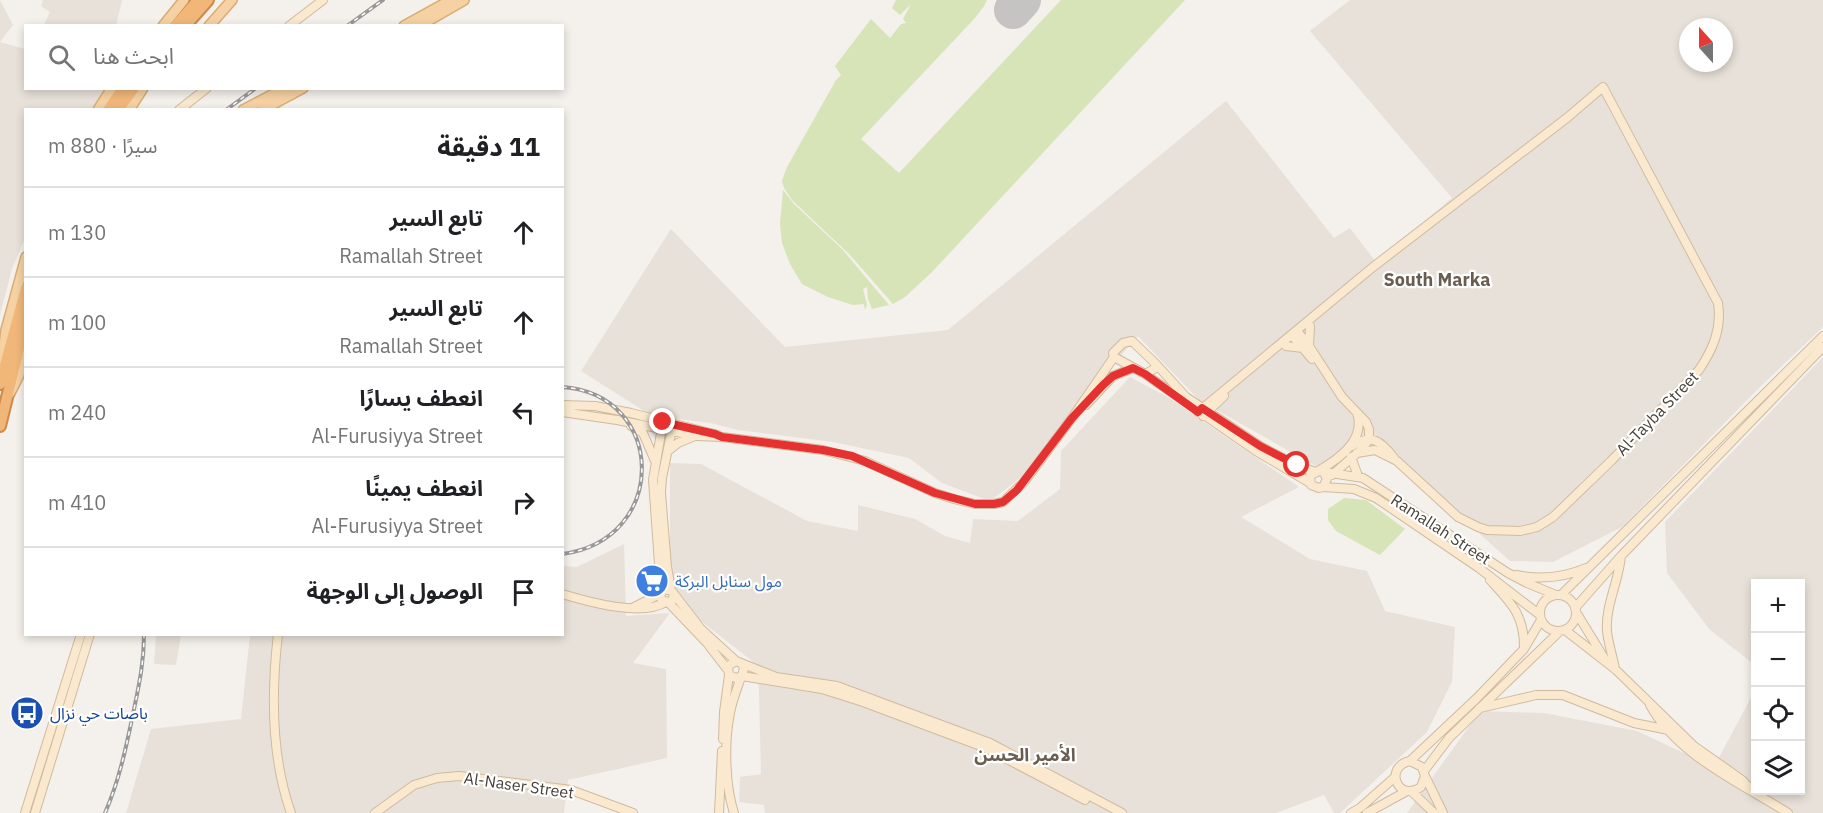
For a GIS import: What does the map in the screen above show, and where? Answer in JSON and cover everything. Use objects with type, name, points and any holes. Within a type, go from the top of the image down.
[{"type":"highway","points":[[177,24],[198,0]]},
{"type":"highway","points":[[187,24],[208,0]]},
{"type":"highway","points":[[109,108],[122,90]]},
{"type":"highway","points":[[119,108],[133,90]]},
{"type":"highway","points":[[1,381],[24,294]]},
{"type":"highway","points":[[0,426],[7,398],[14,326]]},
{"type":"main road","points":[[165,24],[184,0]]},
{"type":"main road","points":[[210,24],[232,0]]},
{"type":"main road","points":[[408,24],[451,0]]},
{"type":"main road","points":[[422,24],[464,0]]},
{"type":"main road","points":[[99,108],[111,90]]},
{"type":"main road","points":[[130,108],[142,90]]},
{"type":"main road","points":[[247,108],[281,90]]},
{"type":"main road","points":[[266,108],[299,90]]},
{"type":"main road","points":[[14,326],[24,268]]},
{"type":"main road","points":[[7,398],[19,375],[24,357]]},
{"type":"street","points":[[293,24],[323,0]]},
{"type":"street","name":"Al-Tayba Street","points":[[1203,412],[1436,217],[1526,150],[1604,87],[1718,303],[1718,333],[1710,353],[1699,370],[1553,517],[1536,527],[1520,531],[1487,530],[1458,517],[1397,461],[1386,447],[1374,440],[1369,440]]},
{"type":"street","points":[[188,107],[205,90]]},
{"type":"street","name":"Al-Tayba Street","points":[[1203,412],[1245,376],[1286,346],[1296,335],[1522,156],[1526,150]]},
{"type":"street","points":[[1306,347],[1310,326]]},
{"type":"street","points":[[1296,335],[1342,397],[1366,422],[1370,432],[1369,440],[1360,441],[1352,453],[1324,476],[1310,476],[1310,483]]},
{"type":"street","points":[[1351,813],[1360,808],[1395,777],[1400,766],[1410,762],[1524,649],[1541,617],[1545,601],[1558,595],[1593,565],[1823,336]]},
{"type":"street","name":"Ramallah Street","points":[[1324,476],[1315,488],[1256,451],[1203,412],[1132,341],[1120,345],[1113,353],[1114,357],[1145,374],[1203,412],[1294,465],[1324,476],[1354,489],[1367,493],[1479,568],[1541,617]]},
{"type":"street","points":[[1286,346],[1306,347]]},
{"type":"street","points":[[1367,813],[1421,787],[1425,773],[1449,738],[1574,622],[1576,610],[1621,556],[1823,347]]},
{"type":"street","points":[[564,405],[588,405],[617,410],[697,436],[823,450],[852,456],[935,493],[986,505],[1003,502],[1017,490],[1072,418],[1114,357]]},
{"type":"street","points":[[1145,374],[1152,372],[1156,364]]},
{"type":"street","points":[[1072,418],[1109,380],[1133,368]]},
{"type":"street","points":[[616,420],[617,410]]},
{"type":"street","points":[[564,412],[662,425]]},
{"type":"street","points":[[1357,412],[1360,421],[1359,432],[1352,453],[1358,476]]},
{"type":"street","points":[[616,420],[643,433],[656,462]]},
{"type":"street","points":[[662,425],[654,489],[662,557],[673,592],[701,629],[744,668],[728,726],[728,783],[734,813]]},
{"type":"street","points":[[673,428],[722,437]]},
{"type":"street","points":[[673,428],[661,489],[662,600],[667,602],[706,643],[733,678],[741,676],[822,689],[974,743],[1111,813]]},
{"type":"street","points":[[668,451],[678,443],[697,436]]},
{"type":"street","name":"Al-Tayba Street","points":[[1352,453],[1375,450],[1397,461]]},
{"type":"street","points":[[1324,476],[1330,464],[1352,453]]},
{"type":"street","name":"Ramallah Street","points":[[1324,476],[1358,476],[1370,482],[1508,573],[1558,595]]},
{"type":"street","points":[[1615,669],[1607,631],[1608,613],[1620,572],[1621,556]]},
{"type":"street","points":[[1508,573],[1531,578],[1550,578],[1573,573],[1593,565]]},
{"type":"street","points":[[1479,568],[1519,614],[1524,649]]},
{"type":"street","points":[[633,607],[661,593],[666,588],[673,592]]},
{"type":"street","points":[[564,594],[598,603],[654,608],[672,601],[673,592]]},
{"type":"street","points":[[1558,595],[1569,600],[1607,662]]},
{"type":"street","points":[[1541,617],[1548,628],[1562,631],[1607,662],[1694,746],[1751,789]]},
{"type":"street","points":[[25,813],[80,636]]},
{"type":"street","points":[[35,813],[89,636]]},
{"type":"street","points":[[278,636],[274,691],[276,752],[281,781],[291,813]]},
{"type":"street","points":[[719,813],[728,672],[730,663],[739,662],[776,677],[837,686],[981,740],[1122,813]]},
{"type":"street","points":[[1480,708],[1536,695],[1563,695],[1634,723],[1669,730]]},
{"type":"street","points":[[1648,702],[1656,716],[1669,730],[1704,762],[1751,790]]},
{"type":"street","points":[[1410,762],[1419,764],[1425,773],[1443,813]]},
{"type":"street","name":"Al-Naser Street","points":[[375,813],[414,786],[437,778],[459,776],[572,790],[633,813]]},
{"type":"street","points":[[1395,777],[1398,786],[1409,791],[1434,813]]},
{"type":"street","points":[[1759,795],[1788,813]]},
{"type":"shaded area","points":[[0,0],[13,25],[0,42]]},
{"type":"shaded area","points":[[43,0],[122,0],[116,24],[44,24],[50,12],[41,6]]},
{"type":"shaded area","points":[[1350,0],[1823,0],[1823,327],[1760,387],[1622,527],[1553,562],[1510,561],[1367,433],[1319,468],[1199,400],[1138,336],[1079,403],[1023,476],[990,501],[942,483],[909,458],[833,442],[652,416],[581,371],[671,229],[785,347],[948,330],[1226,101],[1334,238],[1350,228],[1376,262],[1452,198],[1310,31]]},
{"type":"shaded area","points":[[0,42],[24,49],[24,90],[104,90],[93,108],[24,108],[24,240],[12,269],[0,315]]},
{"type":"shaded area","points":[[1823,357],[1823,813],[1407,813],[1480,711],[1544,713],[1637,731],[1714,767],[1751,698],[1751,795],[1805,795],[1805,579],[1751,579],[1751,662],[1710,630],[1667,573],[1665,522]]},
{"type":"shaded area","points":[[1130,377],[1171,399],[1299,487],[1241,517],[1310,559],[1367,571],[1385,611],[1455,627],[1452,682],[1427,732],[1340,813],[1334,813],[1324,795],[1276,813],[765,813],[764,805],[739,802],[740,777],[761,774],[757,665],[701,621],[670,581],[670,463],[701,464],[807,521],[858,531],[858,505],[915,519],[945,536],[970,543],[973,519],[1018,521],[1060,489],[1061,451]]},
{"type":"shaded area","points":[[624,544],[626,616],[670,613],[633,663],[666,669],[667,758],[568,780],[564,813],[126,813],[151,729],[241,719],[250,636],[564,636],[564,566],[577,567]]},
{"type":"shaded area","points":[[156,636],[181,636],[176,665],[154,664]]},
{"type":"green space","points":[[896,0],[987,0],[975,18],[861,139],[899,173],[1061,0],[1185,0],[933,271],[905,297],[893,304],[850,255],[792,200],[782,181],[787,167],[841,75],[835,66],[871,19],[890,38],[901,24],[906,23],[903,19],[911,4],[900,15],[892,8]]},
{"type":"green space","points":[[783,190],[794,204],[842,249],[889,305],[872,309],[867,287],[863,289],[867,305],[865,310],[864,304],[853,305],[828,297],[802,284],[790,264],[782,243],[780,224]]},
{"type":"green space","points":[[1344,498],[1366,500],[1405,529],[1380,555],[1336,531],[1328,520],[1328,509]]},
{"type":"runway","points":[[1013,10],[1022,0]]},
{"type":"railway","points":[[350,24],[383,0]]},
{"type":"railway","points":[[229,108],[253,90]]},
{"type":"railway","points":[[564,388],[597,396],[621,414],[637,439],[642,468],[637,497],[622,523],[597,543],[564,553]]},
{"type":"railway","points":[[105,813],[128,739],[141,674],[144,636]]},
{"type":"place","name":"مول سنابل البركة","points":[[652,581]]},
{"type":"place","name":"باصات حي نزال","points":[[27,713]]},
{"type":"district","name":"South Marka","points":[[1437,279]]},
{"type":"district","name":"الأمير الحسن","points":[[1025,754]]},
{"type":"route","points":[[663,422],[722,437],[852,456],[935,493],[986,505],[1003,502],[1017,490],[1072,418],[1103,385],[1113,376],[1133,368],[1198,412],[1202,408],[1260,446],[1297,465]]}]
